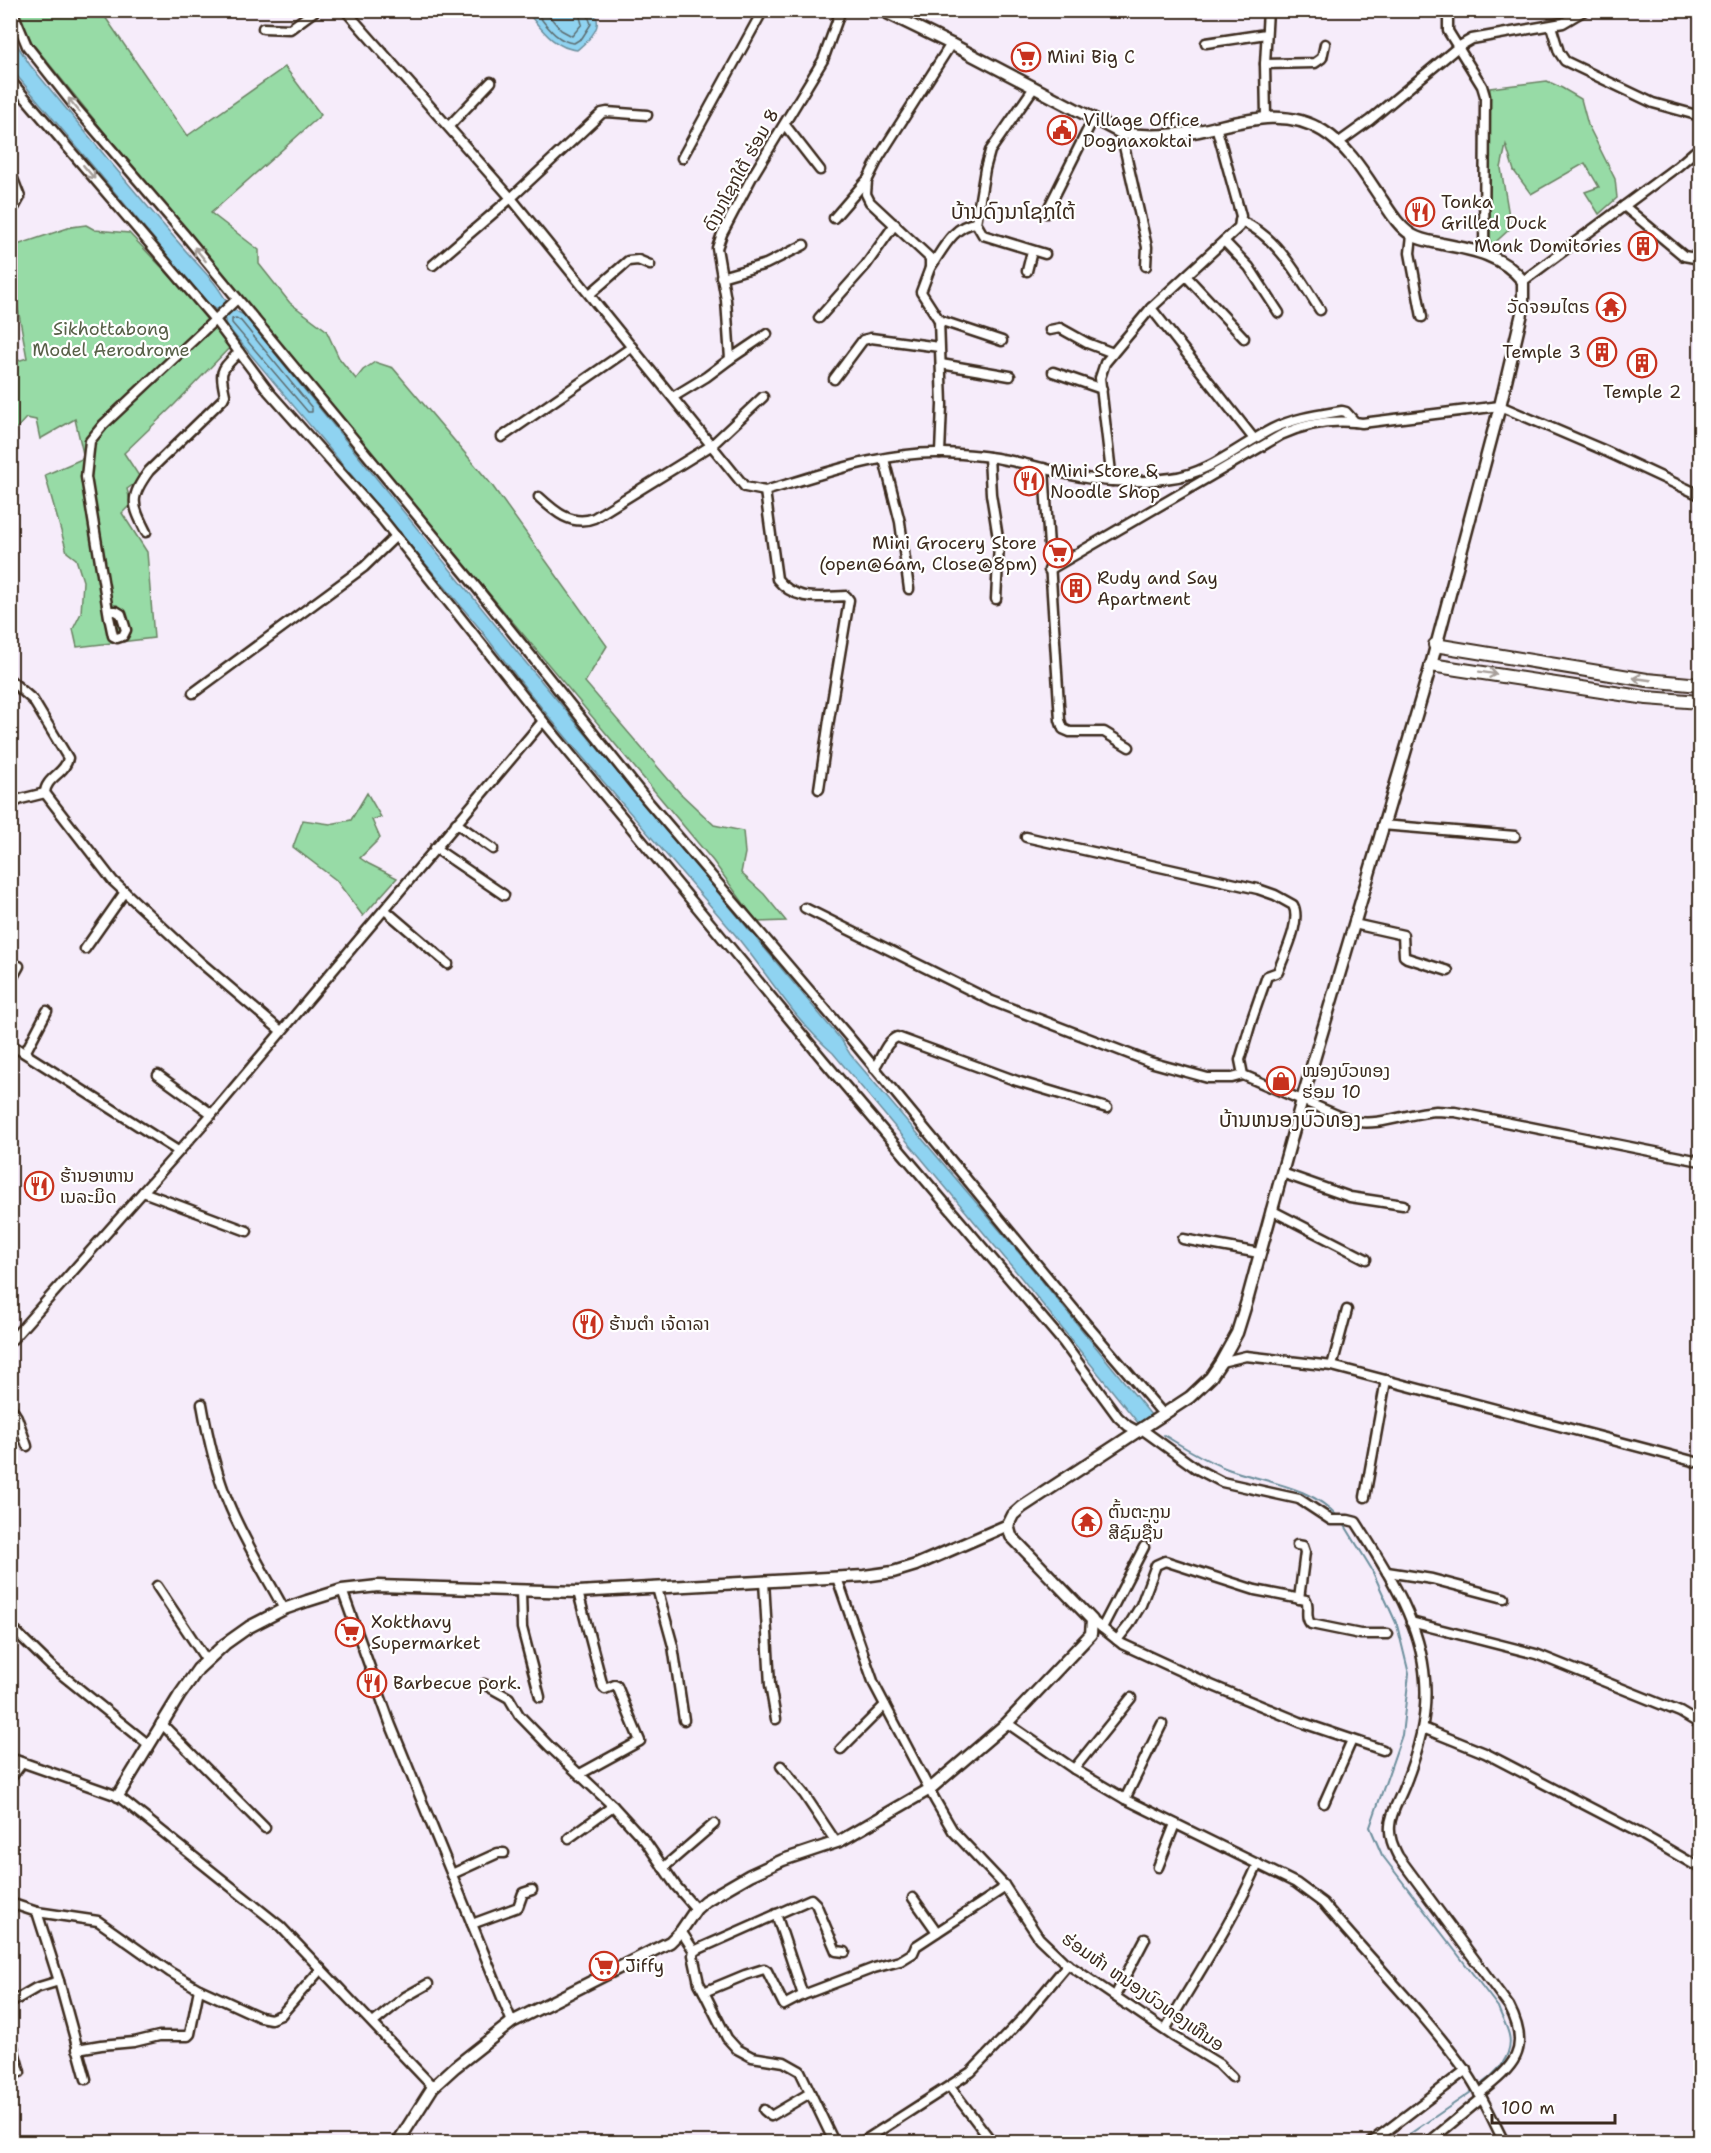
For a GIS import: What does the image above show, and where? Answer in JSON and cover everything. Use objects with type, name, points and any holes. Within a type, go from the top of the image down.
[{"type":"main road","points":[[1436,645],[1647,680],[1701,685]]},
{"type":"main road","points":[[1431,665],[1647,698],[1701,702]]},
{"type":"street","points":[[12,10],[27,46],[76,108],[468,577],[646,799],[1164,1415]]},
{"type":"street","points":[[263,28],[290,29],[316,10]]},
{"type":"street","points":[[682,158],[763,10]]},
{"type":"street","name":"ດົງນາໂຊກໃຕ້ ຮ່ອມ 8","points":[[730,359],[726,300],[717,248],[752,177],[823,60],[841,10]]},
{"type":"street","points":[[118,1796],[185,1685],[207,1660],[249,1627],[284,1609],[342,1590],[378,1586],[578,1592],[837,1578],[893,1572],[916,1565],[1008,1525],[1013,1515],[1022,1507],[1190,1398],[1211,1377],[1237,1333],[1302,1100],[1431,665],[1500,406],[1523,309],[1523,281],[1513,268],[1484,253],[1412,235],[1393,217],[1358,163],[1321,130],[1307,124],[1295,120],[1266,117],[1172,135],[1141,136],[1121,133],[881,10]]},
{"type":"street","points":[[1266,117],[1265,64],[1268,10]]},
{"type":"street","points":[[1448,10],[1448,31],[1482,86],[1485,96],[1484,253]]},
{"type":"street","points":[[1338,143],[1370,120],[1458,47],[1472,39],[1563,23],[1586,10]]},
{"type":"street","points":[[346,11],[512,198],[745,487],[765,490],[884,459],[940,453],[989,457],[1112,481],[1169,479],[1198,471],[1290,421],[1346,412],[1355,423]]},
{"type":"street","points":[[1551,26],[1559,52],[1565,61],[1653,103],[1701,116]]},
{"type":"street","points":[[1206,43],[1266,34]]},
{"type":"street","points":[[834,218],[867,181],[879,157],[951,44]]},
{"type":"street","points":[[1265,64],[1315,63],[1322,58],[1325,44]]},
{"type":"street","points":[[10,80],[217,317],[239,352],[269,392],[396,536],[543,720],[824,1061],[1064,1342],[1118,1417],[1209,1476],[1222,1482],[1299,1499],[1331,1520],[1356,1522],[1396,1587],[1421,1647],[1425,1681],[1425,1720],[1415,1758],[1390,1823],[1391,1843],[1398,1856],[1509,2006],[1520,2033],[1519,2047],[1502,2076],[1429,2142]]},
{"type":"street","points":[[449,126],[491,82]]},
{"type":"street","points":[[1033,88],[990,151],[976,223],[983,235],[1045,254]]},
{"type":"street","points":[[433,266],[512,198],[602,113],[647,115]]},
{"type":"street","points":[[1046,213],[1093,119]]},
{"type":"street","points":[[785,125],[820,170]]},
{"type":"street","points":[[1112,481],[1100,378],[1105,363],[1151,308],[1239,227],[1241,216],[1216,126]]},
{"type":"street","points":[[1121,133],[1147,247],[1146,266]]},
{"type":"street","points":[[1523,281],[1700,149]]},
{"type":"street","points":[[10,171],[20,197],[15,206],[10,207]]},
{"type":"street","points":[[867,181],[866,194],[870,202],[930,258],[930,268]]},
{"type":"street","points":[[1624,206],[1684,256],[1701,259]]},
{"type":"street","points":[[1240,221],[1260,231],[1289,262],[1320,310]]},
{"type":"street","points":[[940,453],[942,436],[939,320],[921,292],[930,268],[960,228],[976,223]]},
{"type":"street","points":[[819,318],[866,265],[895,224]]},
{"type":"street","points":[[1412,235],[1410,253],[1422,317]]},
{"type":"street","points":[[1224,241],[1249,267],[1280,313]]},
{"type":"street","points":[[721,277],[766,264],[804,245]]},
{"type":"street","points":[[1027,271],[1032,250]]},
{"type":"street","points":[[590,294],[628,261],[638,260],[650,265]]},
{"type":"street","points":[[1186,276],[1244,338]]},
{"type":"street","points":[[108,611],[86,477],[90,441],[103,425],[235,301]]},
{"type":"street","points":[[1151,308],[1254,439]]},
{"type":"street","points":[[939,320],[1002,341]]},
{"type":"street","points":[[1050,330],[1060,328],[1087,343],[1113,353]]},
{"type":"street","points":[[673,397],[767,334]]},
{"type":"street","points":[[834,380],[863,340],[871,338],[939,347]]},
{"type":"street","points":[[502,437],[632,347]]},
{"type":"street","points":[[146,532],[135,509],[136,491],[149,471],[223,399],[225,395],[220,378],[239,352]]},
{"type":"street","points":[[941,364],[1010,376]]},
{"type":"street","points":[[1053,372],[1102,389]]},
{"type":"street","points":[[539,497],[566,516],[583,522],[594,518],[712,445],[763,397]]},
{"type":"street","points":[[1049,570],[1281,435],[1309,425],[1339,421],[1355,423],[1500,406],[1701,495]]},
{"type":"street","points":[[989,457],[991,494],[999,544],[996,599]]},
{"type":"street","points":[[884,459],[900,522],[909,590]]},
{"type":"street","points":[[1044,468],[1060,720],[1063,729],[1070,732],[1104,732],[1129,747]]},
{"type":"street","points":[[765,490],[777,579],[784,588],[795,595],[810,598],[849,597],[819,789]]},
{"type":"street","points":[[193,693],[364,567],[396,536]]},
{"type":"street","points":[[10,680],[33,700],[68,758],[66,765],[45,787],[45,793],[102,868],[200,962],[281,1031]]},
{"type":"street","points":[[10,1342],[212,1114],[543,720]]},
{"type":"street","points":[[10,804],[45,793]]},
{"type":"street","points":[[456,823],[492,849]]},
{"type":"street","points":[[1382,825],[1515,836]]},
{"type":"street","points":[[1026,837],[1258,889],[1293,905],[1296,912],[1294,928],[1278,972],[1267,976],[1240,1060],[1244,1075]]},
{"type":"street","points":[[435,848],[504,895]]},
{"type":"street","points":[[85,949],[125,892]]},
{"type":"street","points":[[805,908],[992,1000],[1150,1062],[1208,1078],[1232,1078],[1244,1075],[1351,1121],[1378,1123],[1435,1111],[1455,1112],[1701,1161]]},
{"type":"street","points":[[385,910],[448,964]]},
{"type":"street","points":[[1354,924],[1403,935],[1404,956],[1448,971]]},
{"type":"street","points":[[10,982],[19,966]]},
{"type":"street","points":[[25,1053],[47,1011]]},
{"type":"street","points":[[874,1068],[888,1043],[897,1038],[1017,1080],[1107,1108]]},
{"type":"street","points":[[10,1044],[178,1150]]},
{"type":"street","points":[[158,1075],[212,1114]]},
{"type":"street","points":[[1282,1173],[1350,1197],[1403,1205]]},
{"type":"street","points":[[143,1192],[247,1231]]},
{"type":"street","points":[[1271,1210],[1366,1259]]},
{"type":"street","points":[[1183,1239],[1259,1253]]},
{"type":"street","points":[[1332,1366],[1347,1310]]},
{"type":"street","points":[[1221,1362],[1246,1356],[1332,1366],[1701,1463]]},
{"type":"street","points":[[1365,1497],[1386,1380]]},
{"type":"street","points":[[202,1404],[208,1441],[228,1503],[256,1560],[284,1609]]},
{"type":"street","points":[[10,1406],[17,1417],[27,1446]]},
{"type":"street","points":[[1008,1525],[1011,1536],[1092,1620],[1122,1644],[1211,1685],[1300,1722],[1383,1750]]},
{"type":"street","points":[[1297,1545],[1303,1546],[1305,1552],[1299,1599]]},
{"type":"street","points":[[1102,1628],[1144,1547]]},
{"type":"street","points":[[1117,1640],[1141,1605],[1156,1566],[1165,1561],[1246,1587],[1307,1601],[1308,1620],[1311,1624],[1358,1634],[1388,1634]]},
{"type":"street","points":[[1388,1572],[1431,1579],[1504,1598]]},
{"type":"street","name":"ຮ່ອມຫ້າ ຫນອງບົວທອງເຫືນອ","points":[[837,1578],[874,1684],[953,1831],[1004,1885],[1039,1938],[1068,1964],[1219,2064],[1232,2077]]},
{"type":"street","points":[[764,1581],[769,1675],[776,1719]]},
{"type":"street","points":[[157,1587],[207,1660]]},
{"type":"street","points":[[657,1588],[673,1646],[684,1720]]},
{"type":"street","points":[[342,1590],[390,1723],[512,2022]]},
{"type":"street","points":[[521,1591],[522,1628],[540,1697]]},
{"type":"street","points":[[578,1592],[603,1689],[617,1686],[640,1741],[580,1774]]},
{"type":"street","points":[[398,2142],[434,2087],[455,2067],[512,2022],[670,1942],[705,1901],[750,1875],[783,1860],[836,1842],[872,1824],[930,1789],[1007,1723],[1091,1634],[1092,1620]]},
{"type":"street","points":[[1411,1622],[1536,1654],[1680,1713],[1701,1724]]},
{"type":"street","points":[[10,1626],[51,1666],[148,1745]]},
{"type":"street","points":[[484,1684],[509,1698],[519,1715],[613,1806],[645,1841],[696,1909]]},
{"type":"street","points":[[1074,1769],[1131,1698]]},
{"type":"street","points":[[841,1749],[885,1705]]},
{"type":"street","points":[[161,1723],[265,1828]]},
{"type":"street","points":[[1007,1723],[1074,1769],[1125,1799],[1304,1887],[1323,1903],[1467,2073],[1504,2142]]},
{"type":"street","points":[[1125,1799],[1162,1724]]},
{"type":"street","points":[[1423,1728],[1485,1753],[1643,1835],[1701,1868]]},
{"type":"street","points":[[1324,1803],[1352,1740]]},
{"type":"street","points":[[10,1758],[118,1796],[280,1926],[434,2087]]},
{"type":"street","points":[[10,1779],[22,1762]]},
{"type":"street","points":[[782,1766],[836,1842]]},
{"type":"street","points":[[569,1838],[613,1806]]},
{"type":"street","points":[[663,1868],[714,1824]]},
{"type":"street","points":[[1158,1867],[1175,1824]]},
{"type":"street","points":[[452,1874],[498,1853],[504,1853]]},
{"type":"street","points":[[1165,2030],[1245,1894],[1258,1864]]},
{"type":"street","points":[[704,1992],[745,1975],[764,1970],[767,1971],[784,2005],[803,1995],[874,1968],[900,1961],[913,1953],[916,1946],[1001,1890],[1004,1885]]},
{"type":"street","points":[[472,1924],[518,1907],[523,1893],[532,1890]]},
{"type":"street","points":[[913,1898],[937,1932]]},
{"type":"street","points":[[694,1951],[811,1899],[814,1900],[836,1951],[844,1952]]},
{"type":"street","points":[[10,1903],[37,1912],[98,1921],[170,1972],[199,1989],[260,2017],[271,2019],[281,2015],[321,1969]]},
{"type":"street","points":[[37,1912],[86,2079]]},
{"type":"street","points":[[776,1914],[803,1995]]},
{"type":"street","points":[[681,1931],[694,1951],[699,1983],[727,2038],[737,2049],[752,2057],[778,2061],[800,2071],[834,2142]]},
{"type":"street","points":[[1115,1996],[1144,1939]]},
{"type":"street","points":[[862,2142],[971,2072],[996,2047],[1068,1964]]},
{"type":"street","points":[[10,2003],[36,1988],[59,1981]]},
{"type":"street","points":[[373,2023],[405,1997],[428,1984]]},
{"type":"street","points":[[77,2049],[134,2042],[159,2036],[188,2036],[199,1989]]},
{"type":"street","points":[[10,2037],[20,2072]]},
{"type":"street","points":[[1372,2142],[1467,2073]]},
{"type":"street","points":[[950,2087],[992,2142]]},
{"type":"street","points":[[764,2110],[771,2116],[810,2093]]},
{"type":"street","points":[[977,2142],[985,2135]]},
{"type":"green space","points":[[25,11],[101,11],[187,136],[285,67],[321,115],[211,213],[259,250],[259,264],[290,303],[326,330],[339,358],[356,379],[363,370],[375,362],[393,368],[491,484],[607,646],[585,682],[680,793],[714,825],[743,831],[745,853],[741,873],[764,894],[786,921],[757,922],[713,861],[156,196],[33,44],[17,16]]},
{"type":"green space","points":[[1547,81],[1581,99],[1588,125],[1615,179],[1617,198],[1599,214],[1585,192],[1599,187],[1585,163],[1531,194],[1514,171],[1506,145],[1501,168],[1511,228],[1490,247],[1490,88]]},
{"type":"green space","name":"Sikhottabong Model Aerodrome","points":[[86,225],[95,230],[129,233],[234,343],[124,453],[141,479],[127,489],[131,504],[122,513],[147,552],[154,638],[77,647],[73,629],[81,613],[83,581],[76,559],[67,552],[45,475],[84,458],[75,419],[40,439],[36,420],[26,418],[11,431],[11,363],[27,358],[11,271],[11,247],[71,227]]},
{"type":"green space","points":[[367,793],[381,817],[372,820],[380,838],[360,858],[397,878],[363,916],[336,880],[293,847],[303,820],[330,824],[351,820]]},
{"type":"water","points":[[526,11],[590,11],[596,18],[596,28],[577,50],[554,41]]},
{"type":"water","points":[[10,34],[30,65],[215,284],[229,304],[244,315],[527,664],[842,1041],[850,1054],[1025,1260],[1152,1416],[1139,1424],[1014,1269],[833,1053],[792,1010],[732,931],[573,745],[481,630],[226,325],[224,317],[206,301],[18,77],[11,65]]},
{"type":"waterway","points":[[1164,1435],[1193,1453],[1225,1468],[1300,1491],[1327,1506],[1338,1517]]},
{"type":"waterway","points":[[1344,1524],[1371,1568],[1397,1625],[1409,1674],[1402,1735],[1370,1827],[1382,1855],[1498,2007],[1509,2035],[1509,2050],[1497,2071],[1478,2086]]},
{"type":"waterway","points":[[1398,2142],[1474,2090]]},
{"type":"place","name":"Mini Big C","points":[[1026,57]]},
{"type":"place","name":"Village Office Dognaxoktai","points":[[1062,130]]},
{"type":"place","name":"Tonka Grilled Duck","points":[[1420,212]]},
{"type":"place","name":"Monk Domitories","points":[[1643,246]]},
{"type":"place","name":"ວັດຈອມໄຕຣ","points":[[1611,307]]},
{"type":"place","name":"Temple 3","points":[[1602,352]]},
{"type":"place","name":"Temple 2","points":[[1642,363]]},
{"type":"place","name":"Mini Store & Noodle Shop","points":[[1029,481]]},
{"type":"place","name":"Mini Grocery Store (open@6am, Close@8pm)","points":[[1058,553]]},
{"type":"place","name":"Rudy and Say Apartment","points":[[1076,588]]},
{"type":"place","name":"ໝອງບົວທອງ ຮ່ອມ 10","points":[[1281,1081]]},
{"type":"place","name":"ຮ້ານອາຫານ ເນລະມິດ","points":[[39,1186]]},
{"type":"place","name":"ຮ້ານຕຳ ເຈ້ດາລາ","points":[[588,1324]]},
{"type":"place","name":"ຕົ້ນຕະກູນ ສີຊົມຊື່ນ","points":[[1087,1522]]},
{"type":"place","name":"Xokthavy Supermarket","points":[[350,1632]]},
{"type":"place","name":"Barbecue pork.","points":[[372,1683]]},
{"type":"place","name":"Jiffy","points":[[604,1966]]},
{"type":"district","name":"ບ້ານດົງນາໂຊກໃຕ້","points":[[1013,212]]},
{"type":"district","name":"ບ້ານຫນອງບົວທອງ","points":[[1290,1120]]}]
